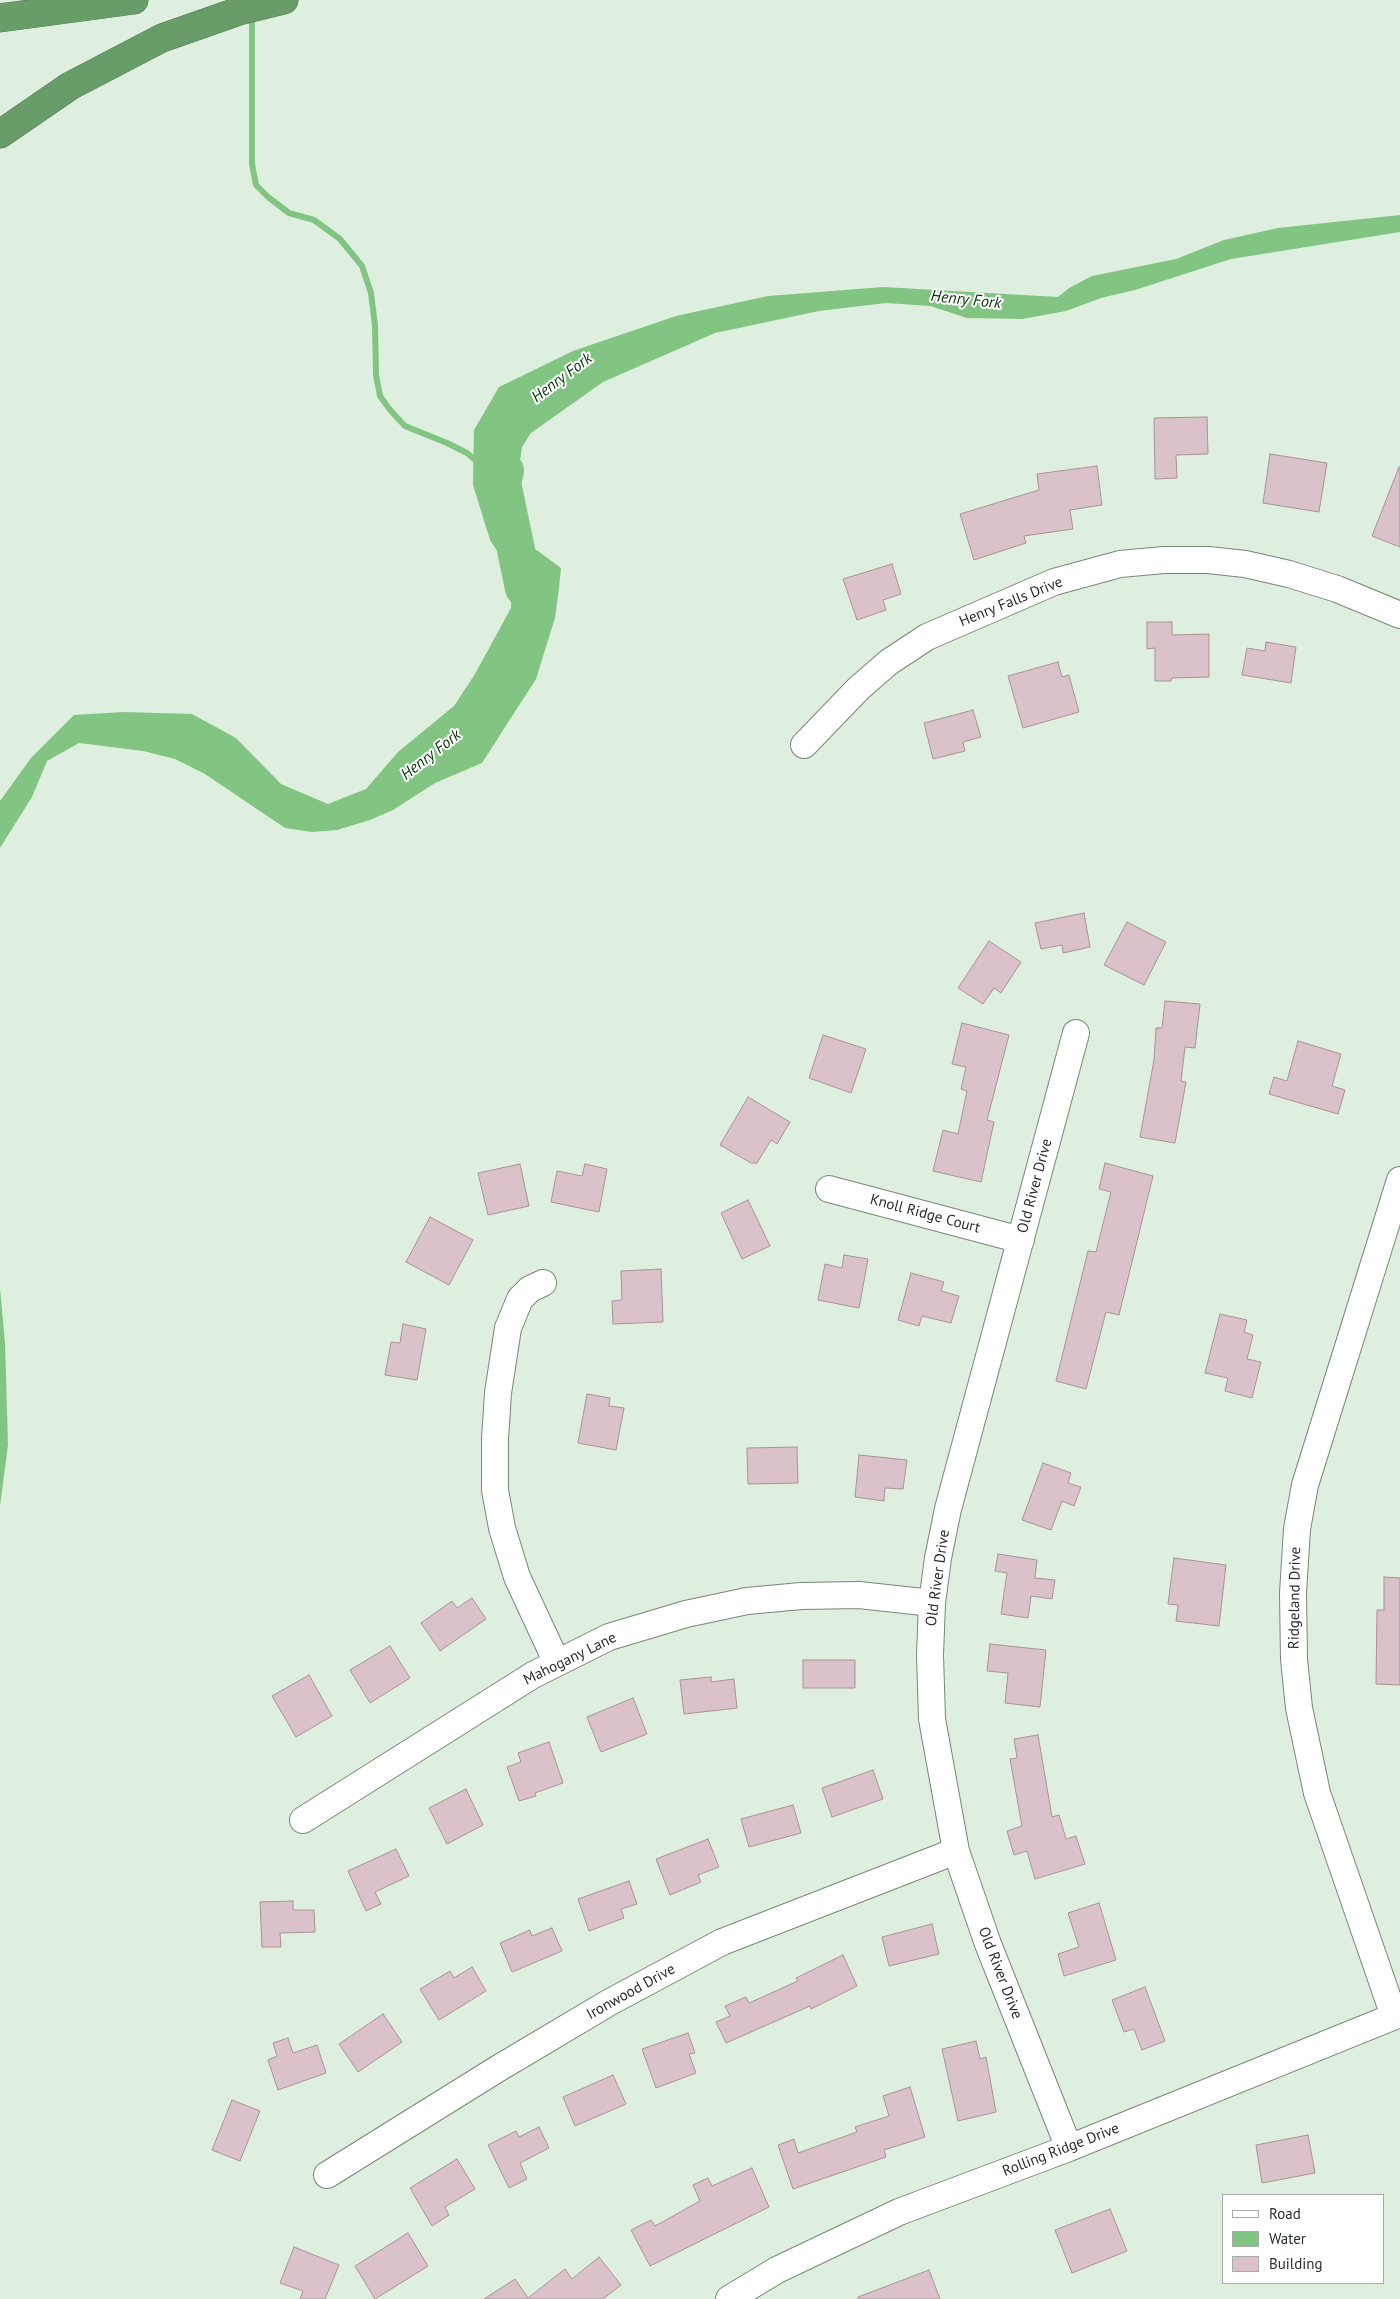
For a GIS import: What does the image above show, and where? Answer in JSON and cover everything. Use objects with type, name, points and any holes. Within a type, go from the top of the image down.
[{"type":"highway","points":[[0,18],[134,0]]},
{"type":"highway","points":[[0,134],[70,86],[162,38],[239,11],[284,0]]},
{"type":"street","name":"Henry Falls Drive","points":[[804,745],[859,688],[889,662],[927,637],[1054,582],[1120,564],[1164,560],[1199,560],[1245,564],[1289,574],[1337,589],[1400,615]]},
{"type":"street","name":"Old River Drive","points":[[1069,2148],[988,1944],[956,1851],[932,1719],[930,1655],[932,1602],[938,1558],[948,1509],[1076,1033]]},
{"type":"street","name":"Ridgeland Drive","points":[[1397,2015],[1317,1793],[1299,1708],[1294,1660],[1293,1593],[1297,1529],[1305,1485],[1400,1180]]},
{"type":"street","name":"Knoll Ridge Court","points":[[829,1189],[1021,1240]]},
{"type":"street","points":[[543,1283],[530,1289],[520,1299],[508,1328],[497,1402],[494,1439],[496,1490],[502,1528],[517,1577],[557,1663]]},
{"type":"street","name":"Mahogany Lane","points":[[303,1820],[533,1674],[609,1637],[686,1614],[746,1601],[802,1596],[859,1595],[932,1602]]},
{"type":"street","name":"Ironwood Drive","points":[[327,2175],[576,2022],[722,1942],[956,1851]]},
{"type":"street","name":"Rolling Ridge Drive","points":[[729,2299],[778,2270],[899,2212],[1069,2148],[1397,2015]]},
{"type":"water","points":[[1400,215],[1400,232],[1231,259],[1135,290],[1101,298],[1066,311],[1022,319],[967,318],[930,306],[886,303],[819,311],[715,333],[603,382],[531,433],[522,447],[510,513],[510,537],[538,551],[561,568],[559,588],[555,618],[536,679],[482,763],[435,783],[393,810],[370,820],[337,830],[312,832],[285,828],[205,774],[175,759],[143,751],[79,743],[47,761],[32,797],[0,848],[0,801],[31,758],[74,715],[124,712],[192,714],[236,738],[281,784],[328,804],[366,789],[398,752],[454,706],[475,674],[511,608],[512,573],[490,540],[473,485],[474,430],[499,387],[573,351],[676,316],[768,296],[883,287],[1058,297],[1069,288],[1092,276],[1176,259],[1224,240],[1278,228]]},
{"type":"water","points":[[0,1288],[5,1343],[8,1445],[0,1506]]},
{"type":"building","points":[[1207,417],[1208,454],[1176,455],[1177,478],[1155,479],[1154,418]]},
{"type":"building","points":[[1270,454],[1327,463],[1319,512],[1263,503]]},
{"type":"building","points":[[1097,466],[1102,505],[1070,510],[1073,529],[1024,536],[1026,543],[974,560],[960,514],[1039,490],[1037,474]]},
{"type":"building","points":[[1400,467],[1400,547],[1372,536]]},
{"type":"building","points":[[892,564],[901,594],[883,600],[886,610],[857,620],[843,579]]},
{"type":"building","points":[[1147,622],[1172,622],[1172,635],[1209,634],[1209,677],[1172,678],[1171,681],[1155,681],[1155,648],[1147,649]]},
{"type":"building","points":[[1266,642],[1296,647],[1291,683],[1242,675],[1247,648],[1265,651]]},
{"type":"building","points":[[1058,662],[1062,677],[1069,675],[1079,712],[1023,728],[1008,676]]},
{"type":"building","points":[[973,710],[981,737],[963,742],[965,751],[933,759],[924,723]]},
{"type":"building","points":[[1084,913],[1090,947],[1063,953],[1062,945],[1041,949],[1035,923]]},
{"type":"building","points":[[1127,922],[1166,942],[1144,985],[1104,965]]},
{"type":"building","points":[[989,941],[1021,962],[1001,993],[994,988],[983,1004],[958,988]]},
{"type":"building","points":[[1165,1001],[1200,1004],[1195,1048],[1185,1047],[1181,1081],[1186,1082],[1175,1143],[1140,1137],[1154,1060],[1156,1028],[1162,1028]]},
{"type":"building","points":[[962,1023],[1009,1035],[987,1120],[994,1122],[981,1182],[933,1171],[943,1130],[958,1134],[967,1091],[961,1089],[966,1067],[952,1064]]},
{"type":"building","points":[[823,1035],[866,1049],[851,1093],[809,1078]]},
{"type":"building","points":[[1298,1041],[1341,1054],[1332,1086],[1345,1090],[1338,1114],[1269,1094],[1274,1077],[1287,1081]]},
{"type":"building","points":[[748,1097],[790,1122],[777,1144],[771,1140],[757,1163],[751,1163],[720,1145]]},
{"type":"building","points":[[1105,1163],[1153,1176],[1119,1315],[1106,1312],[1086,1389],[1056,1381],[1088,1251],[1096,1252],[1111,1192],[1099,1189]]},
{"type":"building","points":[[520,1164],[529,1206],[488,1215],[478,1173]]},
{"type":"building","points":[[585,1164],[607,1169],[599,1212],[551,1202],[557,1171],[582,1176]]},
{"type":"building","points":[[748,1200],[770,1246],[742,1259],[721,1213]]},
{"type":"building","points":[[430,1217],[473,1240],[449,1285],[406,1262]]},
{"type":"building","points":[[844,1255],[868,1259],[859,1308],[818,1300],[825,1264],[842,1268]]},
{"type":"building","points":[[661,1269],[663,1322],[613,1324],[612,1301],[622,1300],[621,1271]]},
{"type":"building","points":[[911,1273],[944,1282],[941,1291],[959,1296],[951,1323],[922,1316],[919,1326],[898,1320]]},
{"type":"building","points":[[1220,1314],[1247,1320],[1244,1332],[1253,1335],[1247,1359],[1261,1362],[1252,1398],[1225,1391],[1228,1378],[1205,1373]]},
{"type":"building","points":[[403,1324],[426,1329],[417,1380],[385,1375],[391,1342],[400,1343]]},
{"type":"building","points":[[587,1394],[610,1398],[609,1406],[624,1408],[616,1450],[578,1443]]},
{"type":"building","points":[[797,1447],[798,1483],[748,1484],[747,1448]]},
{"type":"building","points":[[859,1455],[907,1460],[903,1489],[885,1488],[884,1501],[855,1497]]},
{"type":"building","points":[[1043,1463],[1071,1473],[1068,1483],[1081,1487],[1074,1506],[1062,1501],[1051,1530],[1022,1520]]},
{"type":"building","points":[[998,1554],[1037,1560],[1035,1578],[1055,1580],[1052,1599],[1031,1596],[1028,1618],[1001,1614],[1007,1573],[995,1571]]},
{"type":"building","points":[[1174,1558],[1226,1565],[1219,1626],[1176,1621],[1178,1605],[1168,1604]]},
{"type":"building","points":[[1384,1577],[1400,1578],[1400,1685],[1376,1684],[1377,1610],[1384,1610]]},
{"type":"building","points":[[472,1598],[486,1619],[440,1651],[421,1623],[452,1601],[457,1608]]},
{"type":"building","points":[[990,1644],[1046,1650],[1040,1707],[1005,1703],[1008,1673],[987,1671]]},
{"type":"building","points":[[390,1646],[410,1678],[370,1703],[350,1670]]},
{"type":"building","points":[[803,1660],[855,1660],[855,1688],[803,1688]]},
{"type":"building","points":[[309,1675],[332,1716],[296,1737],[272,1696]]},
{"type":"building","points":[[711,1677],[711,1682],[734,1679],[737,1708],[684,1714],[680,1680]]},
{"type":"building","points":[[633,1698],[647,1734],[601,1752],[587,1717]]},
{"type":"building","points":[[1038,1735],[1052,1817],[1059,1815],[1066,1839],[1076,1836],[1085,1864],[1035,1879],[1027,1851],[1014,1855],[1007,1831],[1022,1826],[1010,1759],[1017,1758],[1014,1739]]},
{"type":"building","points":[[549,1742],[563,1783],[535,1793],[536,1796],[519,1801],[507,1767],[521,1762],[518,1753]]},
{"type":"building","points":[[873,1770],[883,1799],[832,1817],[822,1788]]},
{"type":"building","points":[[466,1789],[483,1825],[447,1844],[429,1808]]},
{"type":"building","points":[[793,1805],[801,1833],[749,1847],[741,1819]]},
{"type":"building","points":[[708,1839],[719,1867],[698,1875],[701,1882],[670,1895],[656,1859]]},
{"type":"building","points":[[396,1849],[409,1876],[375,1892],[381,1904],[366,1911],[348,1871]]},
{"type":"building","points":[[629,1881],[637,1904],[621,1909],[624,1918],[589,1931],[578,1899]]},
{"type":"building","points":[[293,1901],[293,1910],[314,1910],[315,1932],[280,1933],[281,1947],[262,1947],[260,1902]]},
{"type":"building","points":[[1099,1903],[1116,1960],[1064,1976],[1058,1954],[1079,1947],[1068,1913]]},
{"type":"building","points":[[932,1924],[939,1954],[889,1966],[882,1937]]},
{"type":"building","points":[[552,1928],[562,1951],[512,1972],[500,1943],[530,1930],[532,1936]]},
{"type":"building","points":[[843,1955],[857,1986],[811,2009],[810,2006],[726,2043],[716,2022],[730,2016],[725,2006],[746,1997],[749,2003],[798,1981],[796,1978]]},
{"type":"building","points":[[472,1967],[486,1991],[439,2020],[420,1989],[450,1971],[454,1978]]},
{"type":"building","points":[[1145,1987],[1165,2041],[1142,2050],[1134,2029],[1124,2032],[1112,2000]]},
{"type":"building","points":[[383,2014],[402,2042],[358,2072],[339,2044]]},
{"type":"building","points":[[688,2033],[695,2053],[689,2054],[696,2073],[656,2088],[642,2049]]},
{"type":"building","points":[[288,2038],[293,2053],[317,2045],[326,2073],[278,2090],[268,2060],[277,2056],[273,2043]]},
{"type":"building","points":[[976,2041],[980,2059],[986,2057],[996,2112],[958,2121],[942,2049]]},
{"type":"building","points":[[613,2075],[626,2104],[575,2126],[563,2097]]},
{"type":"building","points":[[910,2087],[925,2137],[884,2150],[886,2157],[793,2189],[778,2145],[794,2139],[798,2153],[857,2132],[855,2127],[889,2116],[883,2096]]},
{"type":"building","points":[[232,2100],[260,2111],[240,2161],[212,2150]]},
{"type":"building","points":[[539,2127],[549,2148],[520,2163],[527,2179],[509,2188],[488,2145],[516,2131],[519,2137]]},
{"type":"building","points":[[1308,2135],[1315,2173],[1262,2183],[1256,2145]]},
{"type":"building","points":[[457,2159],[475,2189],[445,2207],[449,2215],[432,2226],[410,2188]]},
{"type":"building","points":[[752,2168],[769,2207],[650,2266],[631,2230],[651,2220],[655,2226],[700,2201],[693,2185],[708,2178],[712,2186]]},
{"type":"building","points":[[1110,2209],[1127,2251],[1072,2273],[1055,2230]]},
{"type":"building","points":[[408,2233],[428,2266],[375,2299],[355,2266]]},
{"type":"building","points":[[294,2247],[339,2265],[325,2299],[300,2299],[303,2291],[280,2283]]},
{"type":"building","points":[[599,2257],[621,2285],[603,2299],[484,2299],[515,2279],[528,2298],[565,2269],[572,2279]]},
{"type":"building","points":[[929,2270],[940,2299],[858,2299],[858,2297]]},
{"type":"waterway","points":[[252,14],[252,164],[256,185],[289,213],[314,220],[340,239],[362,266],[371,293],[375,325],[376,375],[380,396],[391,411],[405,426],[467,453],[480,464]]},
{"type":"waterway","name":"Henry Fork","points":[[505,471],[502,483],[524,588]]}]
